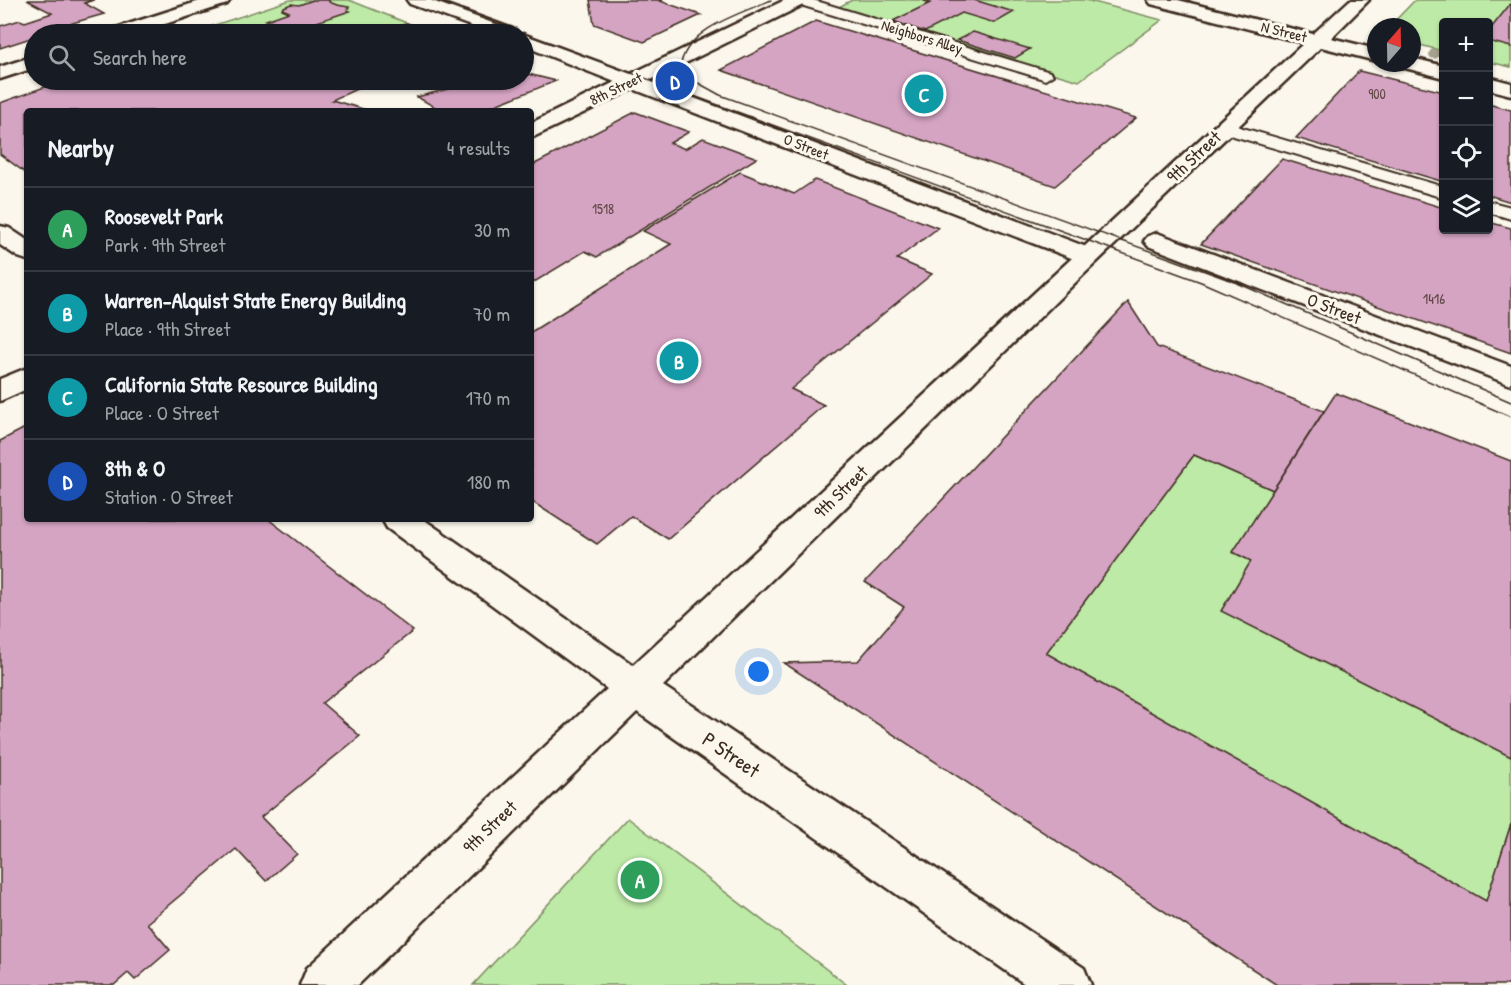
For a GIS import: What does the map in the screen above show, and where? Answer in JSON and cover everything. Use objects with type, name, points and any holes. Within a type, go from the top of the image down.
[{"type":"street","points":[[416,0],[482,24]]},
{"type":"street","name":"8th Street","points":[[534,130],[799,0]]},
{"type":"street","name":"N Street","points":[[1157,0],[1367,53]]},
{"type":"street","name":"9th Street","points":[[324,985],[1360,0]]},
{"type":"street","points":[[145,24],[211,1]]},
{"type":"street","name":"O Street","points":[[534,44],[1089,256]]},
{"type":"street","points":[[0,73],[24,65]]},
{"type":"street","points":[[1421,66],[1439,71]]},
{"type":"street","points":[[1493,84],[1511,89]]},
{"type":"street","points":[[0,233],[24,250]]},
{"type":"street","name":"O Street","points":[[1157,241],[1511,376]]},
{"type":"street","points":[[0,390],[24,378]]},
{"type":"street","name":"P Street","points":[[403,522],[635,689],[1067,985]]},
{"type":"lane","name":"Neighbors Alley","points":[[799,0],[1045,75]]},
{"type":"lane","points":[[1226,128],[1439,191]]},
{"type":"lane","points":[[1493,208],[1511,213]]},
{"type":"green space","points":[[290,0],[349,0],[407,23],[404,24],[218,24]]},
{"type":"green space","points":[[852,0],[1086,0],[1162,20],[1079,81],[835,9]]},
{"type":"green space","points":[[1415,0],[1511,0],[1511,67],[1493,63],[1493,18],[1439,18],[1439,50],[1421,45],[1421,18],[1398,18]]},
{"type":"green space","points":[[1194,455],[1273,490],[1233,553],[1251,561],[1511,757],[1511,824],[1486,901],[1046,653]]},
{"type":"green space","points":[[628,818],[847,985],[473,985]]},
{"type":"building","points":[[27,0],[94,0],[84,3],[104,14],[69,24],[24,24],[24,40],[0,48],[0,26],[20,20],[25,22],[52,13]]},
{"type":"building","points":[[313,0],[329,0],[337,5],[349,7],[347,10],[350,11],[311,24],[278,24],[266,20],[289,12],[282,9],[284,7],[291,4],[299,5]]},
{"type":"building","points":[[590,0],[663,0],[660,1],[701,15],[644,42],[594,24]]},
{"type":"building","points":[[922,0],[974,0],[1014,12],[995,23],[962,13],[925,32],[893,21],[930,3]]},
{"type":"building","points":[[1511,3],[1511,47],[1493,42],[1493,26]]},
{"type":"building","points":[[816,21],[1136,118],[1055,186],[721,70]]},
{"type":"building","points":[[973,32],[1030,49],[1015,58],[957,40]]},
{"type":"building","points":[[1359,71],[1439,91],[1439,181],[1296,138]]},
{"type":"building","points":[[534,76],[556,81],[534,90]]},
{"type":"building","points":[[36,90],[354,90],[332,100],[360,108],[24,108],[24,172],[0,154],[0,103]]},
{"type":"building","points":[[444,90],[533,90],[488,108],[437,108],[417,97]]},
{"type":"building","points":[[1493,105],[1511,110],[1511,202],[1493,197]]},
{"type":"building","points":[[635,112],[689,132],[670,143],[685,149],[703,138],[757,158],[597,257],[585,251],[534,282],[534,164]]},
{"type":"building","points":[[1282,159],[1439,206],[1439,234],[1493,234],[1493,223],[1511,228],[1511,353],[1201,244]]},
{"type":"building","points":[[740,172],[794,194],[815,180],[938,228],[897,259],[932,274],[791,389],[824,405],[668,539],[631,516],[597,544],[534,503],[534,330],[671,244],[643,231]]},
{"type":"building","points":[[1128,302],[1157,347],[1324,411],[1273,490],[1194,455],[1046,653],[1486,901],[1511,824],[1511,985],[1277,985],[784,663],[858,661],[904,607],[865,582]]},
{"type":"building","points":[[1336,393],[1511,461],[1511,757],[1221,611],[1251,561],[1233,552]]},
{"type":"building","points":[[24,429],[24,522],[272,522],[413,631],[322,703],[360,736],[261,817],[297,854],[266,881],[236,849],[147,923],[170,950],[135,980],[128,973],[114,985],[0,985],[0,441]]},
{"type":"tram line","points":[[432,0],[497,24]]},
{"type":"tram line","points":[[771,0],[718,23],[694,40],[681,63],[691,79],[720,95],[1235,282],[1511,402]]},
{"type":"tram line","points":[[534,37],[1201,282],[1511,417]]},
{"type":"place","name":"8th & O","points":[[675,81]]},
{"type":"place","name":"California State Resource Building","points":[[924,94]]},
{"type":"place","name":"Warren-Alquist State Energy Building","points":[[679,361]]},
{"type":"place","name":"Roosevelt Park","points":[[640,880]]}]
